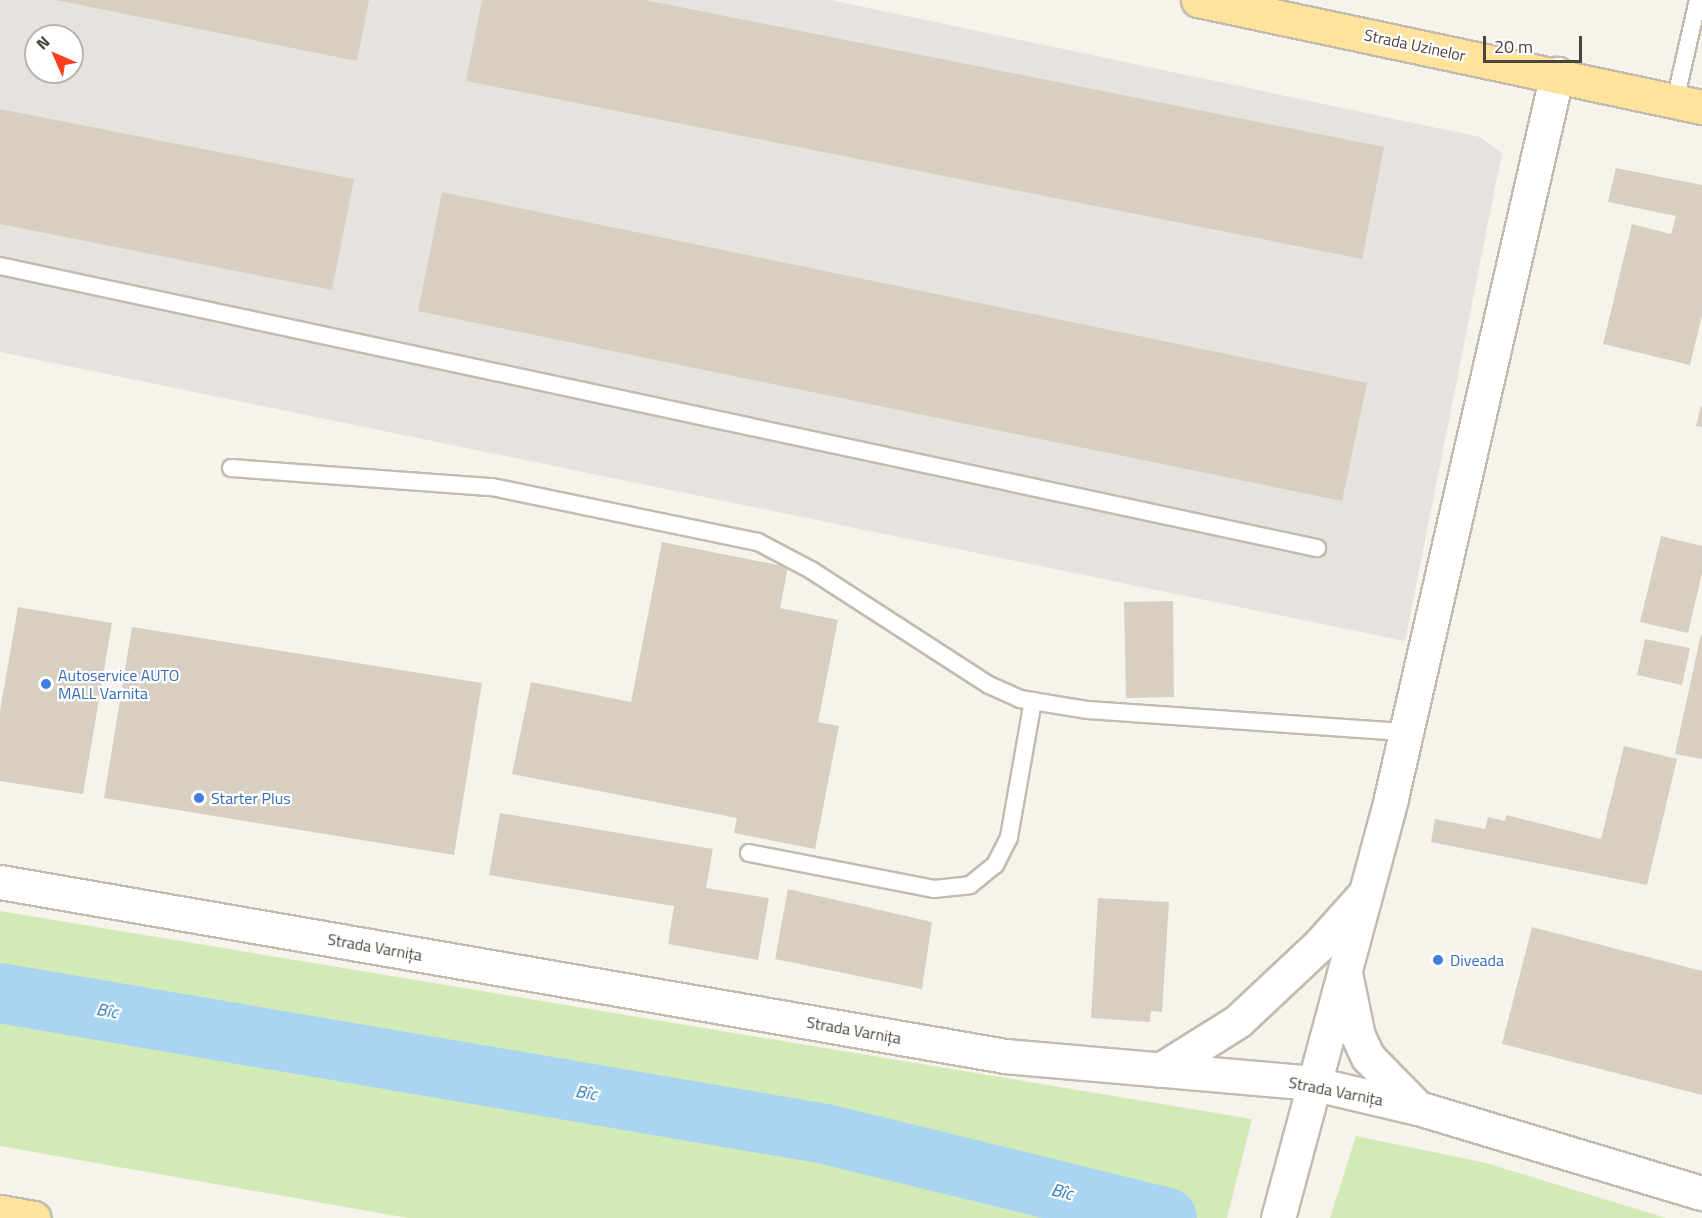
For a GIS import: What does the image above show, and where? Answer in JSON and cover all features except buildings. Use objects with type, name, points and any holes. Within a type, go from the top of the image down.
[{"type":"main road","name":"Strada Uzinelor","points":[[1198,0],[1557,74],[1689,104]]},
{"type":"main road","points":[[0,1212],[33,1218]]},
{"type":"street","points":[[1278,1218],[1311,1083],[1345,974],[1367,891],[1406,732],[1557,74]]},
{"type":"street","name":"Strada Varnița","points":[[0,882],[1005,1056],[1311,1083],[1418,1108],[1702,1193]]},
{"type":"street","points":[[1160,1070],[1230,1026],[1276,987],[1367,891]]},
{"type":"street","points":[[1345,974],[1358,1036],[1368,1057],[1418,1108]]},
{"type":"lane","points":[[1689,104],[1698,0]]},
{"type":"lane","points":[[0,266],[1317,549]]},
{"type":"lane","points":[[231,468],[492,487],[758,542],[811,570],[988,685],[1033,701],[1088,710],[1406,732]]},
{"type":"lane","points":[[749,853],[934,889],[952,890],[970,885],[995,865],[1009,837],[1033,701]]},
{"type":"shaded area","points":[[0,0],[831,0],[1480,137],[1502,153],[1405,641],[0,352]]},
{"type":"green space","points":[[0,911],[1252,1119],[1227,1218],[408,1218],[0,1146]]},
{"type":"green space","points":[[1356,1136],[1486,1163],[1666,1218],[1330,1218]]},
{"type":"waterway","name":"Bîc","points":[[0,993],[826,1134],[1167,1218]]},
{"type":"place","name":"Autoservice AUTO MALL Varnita","points":[[46,684]]},
{"type":"place","name":"Starter Plus","points":[[199,798]]},
{"type":"place","name":"Diveada","points":[[1438,960]]}]
